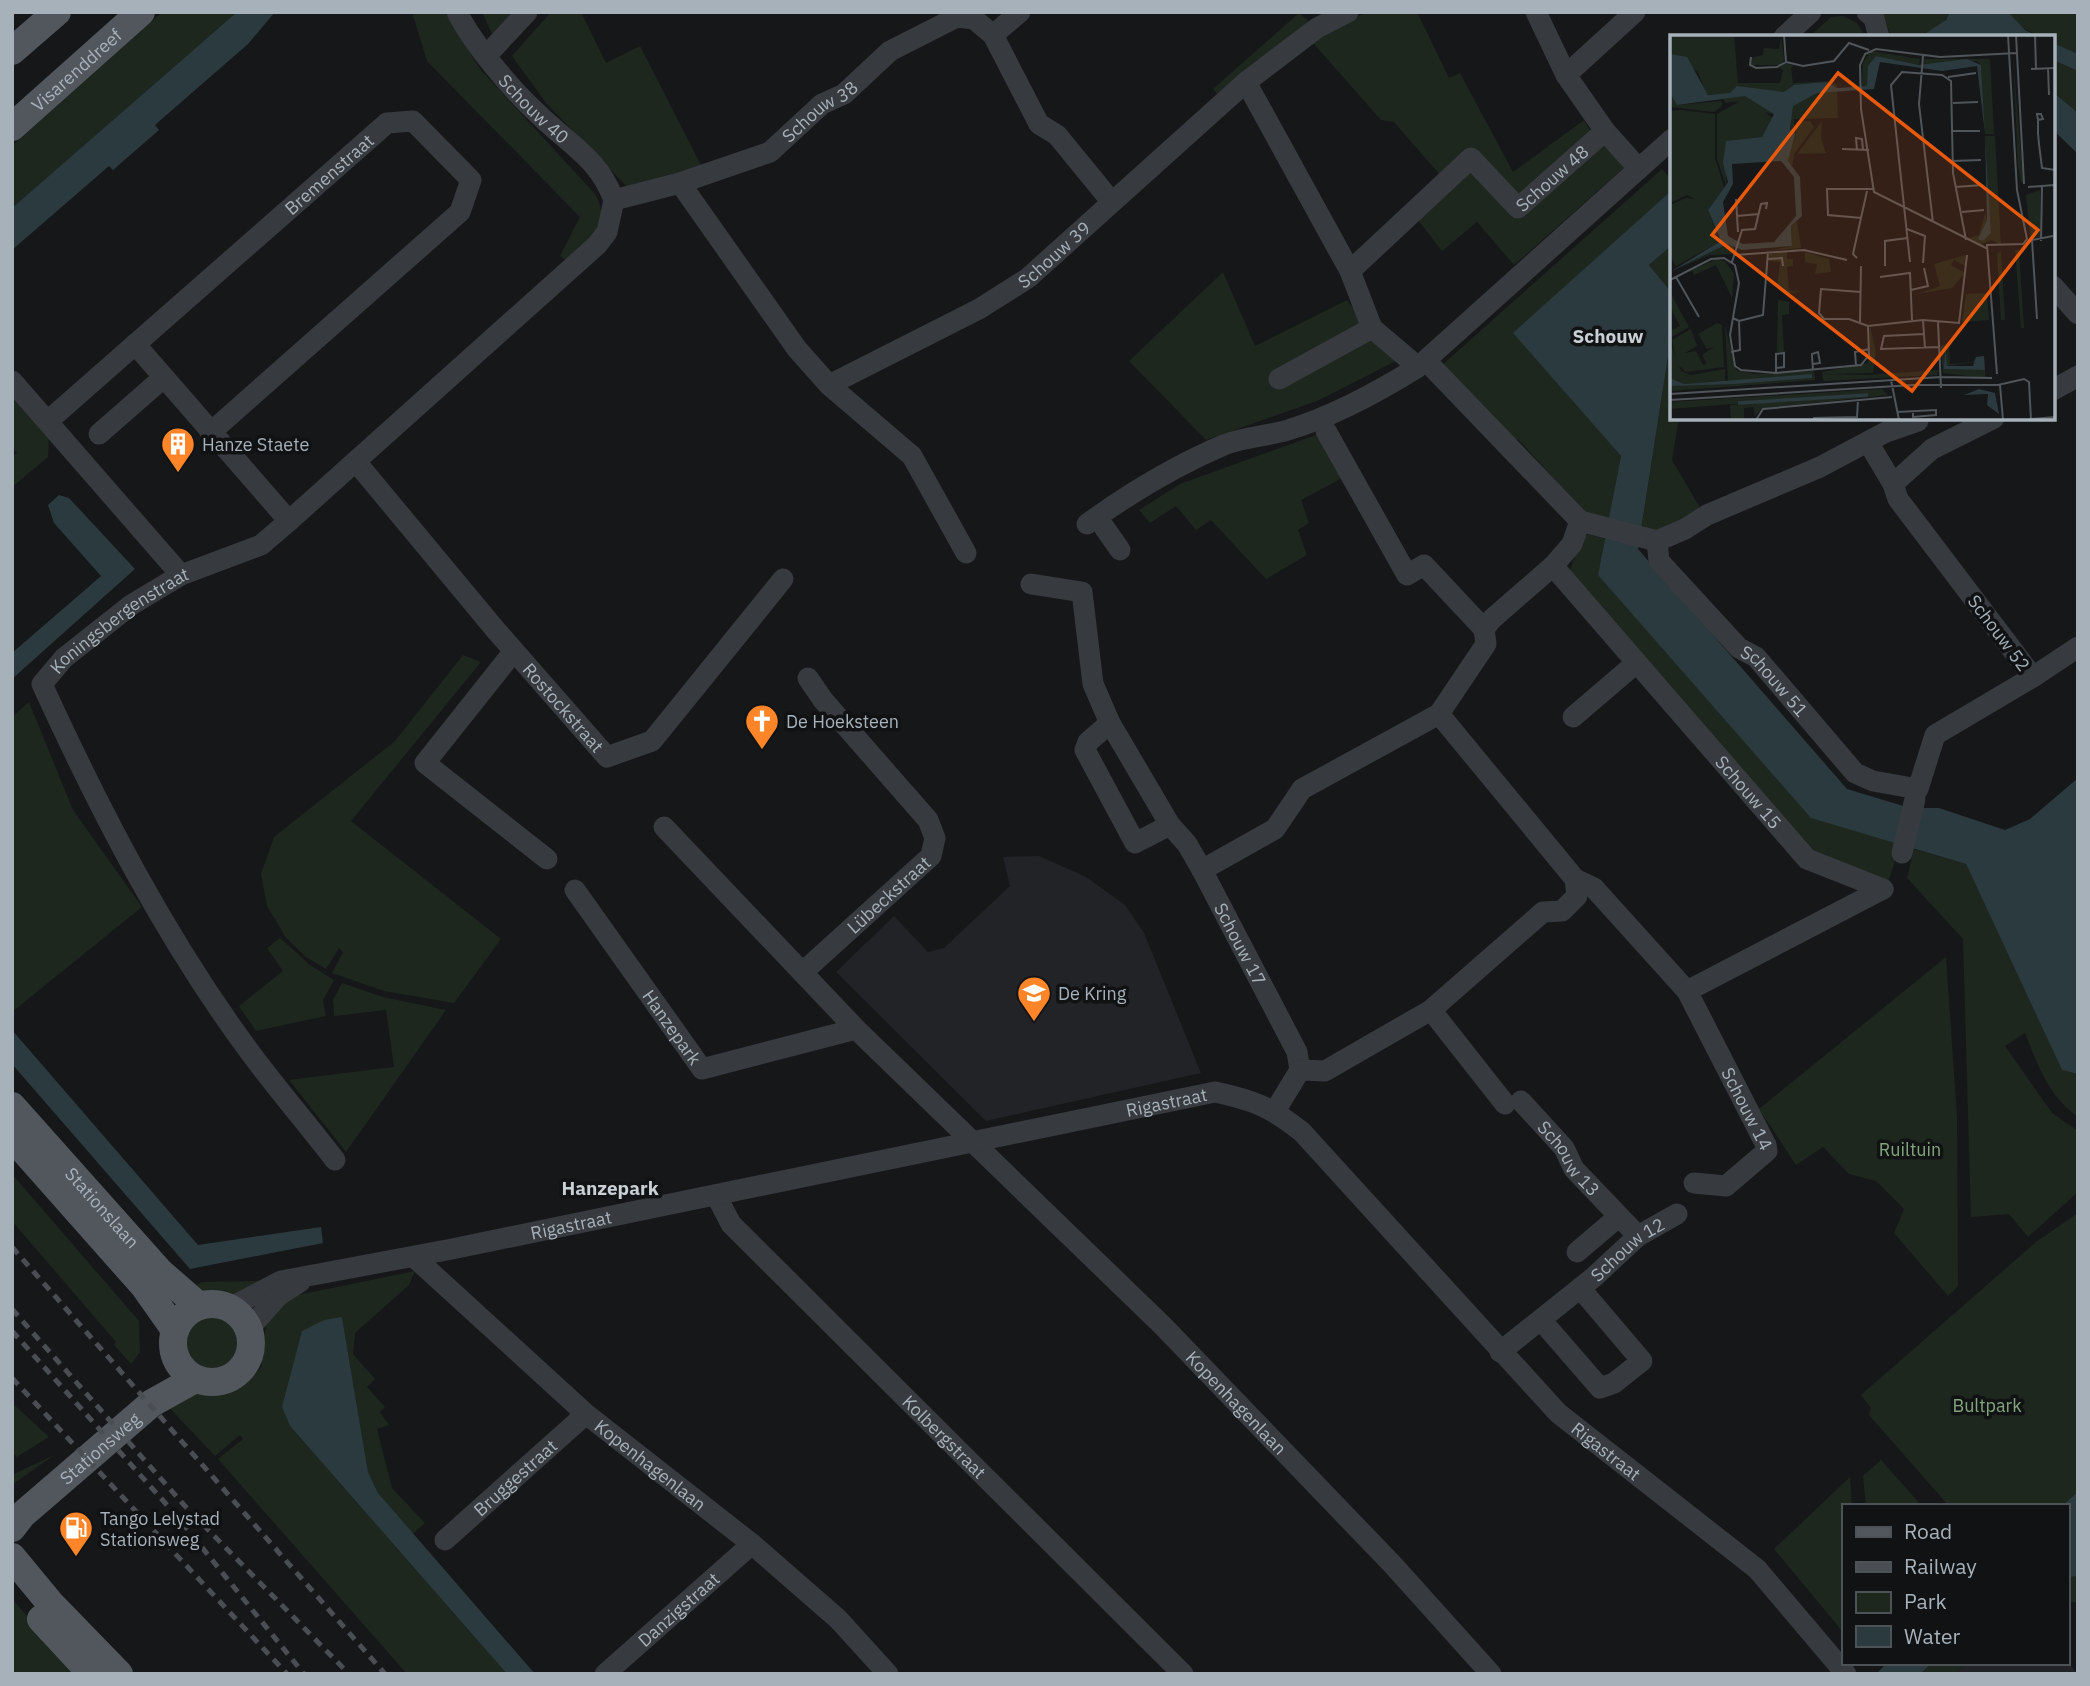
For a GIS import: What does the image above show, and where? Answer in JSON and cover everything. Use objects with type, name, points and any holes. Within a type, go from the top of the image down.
[{"type":"main road","points":[[12,51],[57,12]]},
{"type":"main road","name":"Visarenddreef","points":[[12,127],[141,12]]},
{"type":"main road","name":"Stationslaan","points":[[12,1106],[160,1272],[199,1306]]},
{"type":"main road","name":"Stationslaan","points":[[12,1137],[144,1286],[175,1342]]},
{"type":"main road","points":[[214,1304],[229,1308],[241,1316],[249,1329],[251,1351],[241,1370],[222,1381],[195,1379],[184,1371],[175,1342],[187,1313],[199,1306],[214,1304]]},
{"type":"main road","name":"Stationsweg","points":[[12,1499],[150,1382],[175,1342]]},
{"type":"main road","name":"Stationsweg","points":[[12,1528],[22,1515],[152,1403],[195,1379]]},
{"type":"main road","points":[[12,1557],[50,1603],[119,1674]]},
{"type":"main road","points":[[12,1585],[92,1674]]},
{"type":"street","name":"Schouw 40","points":[[457,12],[487,55],[536,112],[606,176],[614,200]]},
{"type":"street","points":[[487,55],[527,12]]},
{"type":"street","points":[[993,35],[1020,12]]},
{"type":"street","name":"Schouw 39","points":[[829,385],[979,309],[1028,278],[1246,82],[1317,28],[1348,12]]},
{"type":"street","name":"Schouw 48","points":[[1536,12],[1566,75],[1605,131],[1639,169]]},
{"type":"street","points":[[1566,75],[1635,12]]},
{"type":"street","points":[[1786,35],[1811,12]]},
{"type":"street","points":[[1867,12],[1874,19],[1878,35]]},
{"type":"street","name":"Schouw 38","points":[[614,200],[680,183],[771,152],[822,104],[844,94],[890,51],[957,17],[975,16],[993,35],[1039,124],[1057,135],[1111,201]]},
{"type":"street","points":[[1246,82],[1350,271],[1372,328],[1426,368],[1587,524],[1652,540],[1877,431],[1917,420],[1932,449]]},
{"type":"street","name":"Bremenstraat","points":[[48,421],[387,123],[413,121],[471,180],[460,212],[210,433]]},
{"type":"street","name":"Schouw 48","points":[[1350,271],[1471,158],[1518,208],[1605,131]]},
{"type":"street","points":[[1120,550],[1096,526],[1129,494],[1228,443],[1300,425],[1377,393],[1426,368],[1670,141]]},
{"type":"street","points":[[680,183],[797,349],[829,385],[912,456],[966,552]]},
{"type":"street","name":"Koningsbergenstraat","points":[[335,1160],[252,1055],[201,980],[100,807],[42,684],[64,658],[131,605],[181,575],[261,545],[357,463],[597,245],[607,232],[614,200]]},
{"type":"street","points":[[2055,288],[2078,313]]},
{"type":"street","points":[[1279,379],[1372,328]]},
{"type":"street","points":[[135,344],[289,521]]},
{"type":"street","points":[[99,435],[163,378]]},
{"type":"street","points":[[12,381],[181,575]]},
{"type":"street","points":[[1894,484],[1932,449],[1990,420]]},
{"type":"street","points":[[1202,870],[1275,829],[1302,789],[1439,714],[1486,644],[1484,629],[1424,565],[1407,575],[1326,431]]},
{"type":"street","name":"Schouw 52","points":[[1877,431],[1898,499],[2033,677],[1935,735],[1902,853]]},
{"type":"street","name":"Rostockstraat","points":[[357,463],[514,651],[607,757],[652,741],[783,579]]},
{"type":"street","points":[[1484,629],[1553,566],[1587,524]]},
{"type":"street","name":"Schouw 51","points":[[1652,540],[1659,561],[1739,648],[1756,657],[1855,773],[1917,794]]},
{"type":"street","name":"Schouw 15","points":[[1553,566],[1635,664],[1807,859],[1883,889],[1687,991]]},
{"type":"street","name":"Schouw 17","points":[[1031,584],[1082,592],[1093,684],[1110,723],[1170,825],[1188,844],[1297,1052],[1300,1070]]},
{"type":"street","points":[[2033,677],[2078,647]]},
{"type":"street","points":[[514,651],[425,763],[547,859]]},
{"type":"street","points":[[1573,717],[1635,664]]},
{"type":"street","name":"Lübeckstraat","points":[[804,971],[931,856],[935,838],[928,820],[823,701],[808,678]]},
{"type":"street","name":"Schouw 14","points":[[1439,714],[1575,879],[1594,888],[1687,991],[1767,1151],[1726,1186],[1694,1183]]},
{"type":"street","points":[[1110,723],[1088,742],[1085,750],[1135,843],[1170,825]]},
{"type":"street","points":[[664,827],[804,971],[856,1029],[970,1142]]},
{"type":"street","points":[[1275,1111],[1300,1070],[1325,1071],[1431,1010],[1543,912],[1562,911],[1577,895],[1575,879]]},
{"type":"street","name":"Hanzepark","points":[[575,890],[702,1069],[856,1029]]},
{"type":"street","name":"Schouw 13","points":[[1431,1010],[1513,1102],[1564,1149],[1574,1170],[1638,1236]]},
{"type":"street","name":"Rigastraat","points":[[229,1308],[272,1283],[1214,1092],[1253,1100],[1275,1111],[1302,1132],[1558,1413],[1757,1569],[1846,1674]]},
{"type":"street","name":"Kopenhagenlaan","points":[[970,1142],[1163,1326],[1393,1565],[1491,1674]]},
{"type":"street","name":"Kolbergstraat","points":[[716,1195],[731,1224],[1183,1674]]},
{"type":"street","name":"Schouw 12","points":[[1500,1352],[1580,1289],[1638,1236],[1677,1214]]},
{"type":"street","points":[[1577,1252],[1617,1217]]},
{"type":"street","name":"Kopenhagenlaan","points":[[414,1256],[586,1414],[752,1544],[838,1619],[888,1674]]},
{"type":"street","name":"Rigastraat","points":[[249,1329],[278,1296],[311,1277]]},
{"type":"street","name":"Schouw 12","points":[[1541,1320],[1600,1388],[1614,1383],[1642,1361],[1580,1289]]},
{"type":"street","name":"Bruggestraat","points":[[445,1540],[586,1414]]},
{"type":"street","name":"Danzigstraat","points":[[605,1674],[752,1544]]},
{"type":"shaded area","name":"De Kring","points":[[1039,856],[1086,877],[1125,905],[1144,933],[1201,1073],[986,1121],[836,972],[894,916],[928,952],[944,948],[1010,886],[1003,857]]},
{"type":"shaded area","points":[[2069,1664],[2078,1674],[1955,1674],[1964,1665]]},
{"type":"green space","points":[[162,12],[237,12],[12,208],[12,146]]},
{"type":"green space","points":[[412,12],[445,12],[480,69],[595,194],[600,205],[600,223],[590,238],[566,260],[560,256],[580,217],[427,61]]},
{"type":"green space","points":[[482,12],[515,12],[493,36]]},
{"type":"green space","points":[[551,12],[581,12],[606,63],[640,46],[703,169],[630,190],[546,103],[512,56]]},
{"type":"green space","points":[[1367,12],[1417,12],[1449,78],[1460,73],[1513,172],[1584,120],[1591,132],[1625,167],[1514,265],[1477,222],[1442,251],[1407,206],[1440,175],[1394,122],[1381,120],[1306,35],[1226,103],[1213,89],[1299,13],[1323,33]]},
{"type":"green space","points":[[1883,12],[1950,12],[1933,30],[1917,35],[1890,35]]},
{"type":"green space","points":[[2008,12],[2078,12],[2078,54],[2055,44],[2055,35],[2039,35],[2017,23]]},
{"type":"green space","points":[[1843,16],[1857,23],[1865,35],[1811,35],[1831,17]]},
{"type":"green space","points":[[2055,61],[2078,71],[2078,113],[2055,94]]},
{"type":"green space","points":[[1662,169],[1670,179],[1670,192],[1514,333],[1621,456],[1609,521],[1587,515],[1518,439],[1511,444],[1441,366]]},
{"type":"green space","points":[[1670,247],[1670,291],[1649,265]]},
{"type":"green space","points":[[1223,272],[1255,346],[1347,300],[1396,361],[1317,401],[1206,440],[1129,361]]},
{"type":"green space","points":[[1670,344],[1670,420],[1679,420],[1672,460],[1703,513],[1658,536],[1641,531]]},
{"type":"green space","points":[[12,393],[49,434],[48,457],[12,487],[12,457],[17,453],[12,447]]},
{"type":"green space","points":[[1316,435],[1336,458],[1346,476],[1301,500],[1309,523],[1298,530],[1307,555],[1266,579],[1211,520],[1196,530],[1176,506],[1150,523],[1139,510],[1180,484]]},
{"type":"green space","points":[[1588,534],[1605,539],[1598,575],[1900,845],[1889,880],[1816,857],[1567,579],[1580,541]]},
{"type":"green space","points":[[463,655],[481,662],[351,821],[501,939],[454,1003],[384,991],[332,973],[343,952],[339,948],[326,969],[306,957],[286,938],[267,906],[261,874],[274,837],[395,741]]},
{"type":"green space","points":[[29,702],[73,810],[142,907],[12,1012],[12,717]]},
{"type":"green space","points":[[1914,849],[1966,864],[2062,1070],[2078,1074],[2078,1117],[2051,1089],[2025,1033],[2005,1046],[2052,1113],[2078,1131],[2078,1192],[2028,1237],[2009,1214],[1971,1217],[1963,939],[1907,878]]},
{"type":"green space","points":[[280,938],[310,965],[334,980],[323,1000],[326,1016],[256,1031],[239,1006],[283,971],[267,948]]},
{"type":"green space","name":"Ruiltuin","points":[[1946,957],[1957,1116],[1958,1286],[1948,1296],[1894,1233],[1904,1209],[1876,1181],[1849,1174],[1823,1147],[1796,1165],[1759,1109]]},
{"type":"green space","points":[[342,983],[383,997],[446,1010],[346,1152],[289,1080],[394,1067],[386,1010],[334,1016],[333,1000]]},
{"type":"green space","points":[[12,1174],[139,1321],[140,1352],[131,1364],[114,1345],[116,1342],[12,1221]]},
{"type":"green space","name":"Bultpark","points":[[2078,1213],[2078,1602],[2069,1602],[2069,1504],[1947,1504],[1869,1415],[1871,1408],[1861,1395],[2036,1242]]},
{"type":"green space","points":[[415,1271],[409,1285],[355,1333],[353,1354],[375,1379],[367,1387],[385,1407],[380,1412],[389,1425],[377,1429],[392,1488],[425,1523],[412,1535],[378,1493],[368,1472],[342,1317],[282,1407],[290,1426],[507,1674],[407,1674],[218,1459],[243,1439],[240,1435],[215,1456],[162,1400],[190,1391],[223,1393],[243,1383],[261,1368],[267,1315],[298,1295]]},
{"type":"green space","points":[[263,1281],[239,1297],[201,1296],[187,1289],[202,1282]]},
{"type":"green space","points":[[212,1312],[224,1314],[235,1321],[242,1332],[242,1356],[235,1367],[224,1374],[212,1376],[200,1374],[189,1367],[182,1356],[180,1344],[182,1332],[189,1321],[200,1314]]},
{"type":"green space","points":[[12,1403],[49,1437],[17,1457],[12,1452]]},
{"type":"green space","points":[[54,1455],[12,1485],[12,1475]]},
{"type":"green space","points":[[1881,1460],[1920,1504],[1866,1504],[1863,1476]]},
{"type":"green space","points":[[1850,1477],[1852,1504],[1842,1504],[1842,1631],[1774,1549]]},
{"type":"green space","points":[[12,1599],[79,1674],[12,1674]]},
{"type":"green space","points":[[1930,1665],[1964,1665],[1955,1674],[1920,1674]]},
{"type":"water","points":[[237,12],[275,12],[248,44],[155,125],[159,130],[113,170],[109,166],[12,250],[12,208]]},
{"type":"water","points":[[1950,12],[2008,12],[2025,30],[2036,35],[1923,35],[1946,20]]},
{"type":"water","points":[[2055,44],[2078,54],[2078,71],[2055,61]]},
{"type":"water","points":[[2055,94],[2078,113],[2078,154],[2055,132]]},
{"type":"water","points":[[1670,192],[1670,247],[1649,265],[1670,291],[1670,344],[1638,549],[1847,789],[1910,808],[1939,808],[2005,830],[2030,819],[2078,778],[2078,1074],[2062,1070],[1966,864],[1811,818],[1598,575],[1621,456],[1513,333]]},
{"type":"water","points":[[59,495],[69,498],[135,569],[12,679],[12,653],[101,576],[54,523],[48,505]]},
{"type":"water","points":[[12,1030],[198,1245],[321,1227],[323,1243],[190,1269],[12,1064]]},
{"type":"water","points":[[342,1317],[368,1472],[378,1493],[535,1674],[507,1674],[290,1426],[282,1407],[302,1331],[324,1320]]},
{"type":"water","points":[[2078,1492],[2078,1576],[2069,1577],[2069,1504],[2064,1504]]},
{"type":"water","points":[[1885,1665],[1930,1665],[1920,1674],[1876,1674]]},
{"type":"railway","points":[[12,1247],[385,1674]]},
{"type":"railway","points":[[12,1309],[184,1505],[349,1674]]},
{"type":"railway","points":[[12,1331],[175,1514],[304,1674]]},
{"type":"railway","points":[[12,1378],[287,1674]]},
{"type":"place","name":"Hanze Staete","points":[[178,474]]},
{"type":"place","name":"De Hoeksteen","points":[[762,751]]},
{"type":"place","name":"De Kring","points":[[1034,1023]]},
{"type":"place","name":"Tango Lelystad Stationsweg","points":[[76,1558]]},
{"type":"district","name":"Schouw","points":[[1608,336]]},
{"type":"district","name":"Hanzepark","points":[[610,1188]]}]
